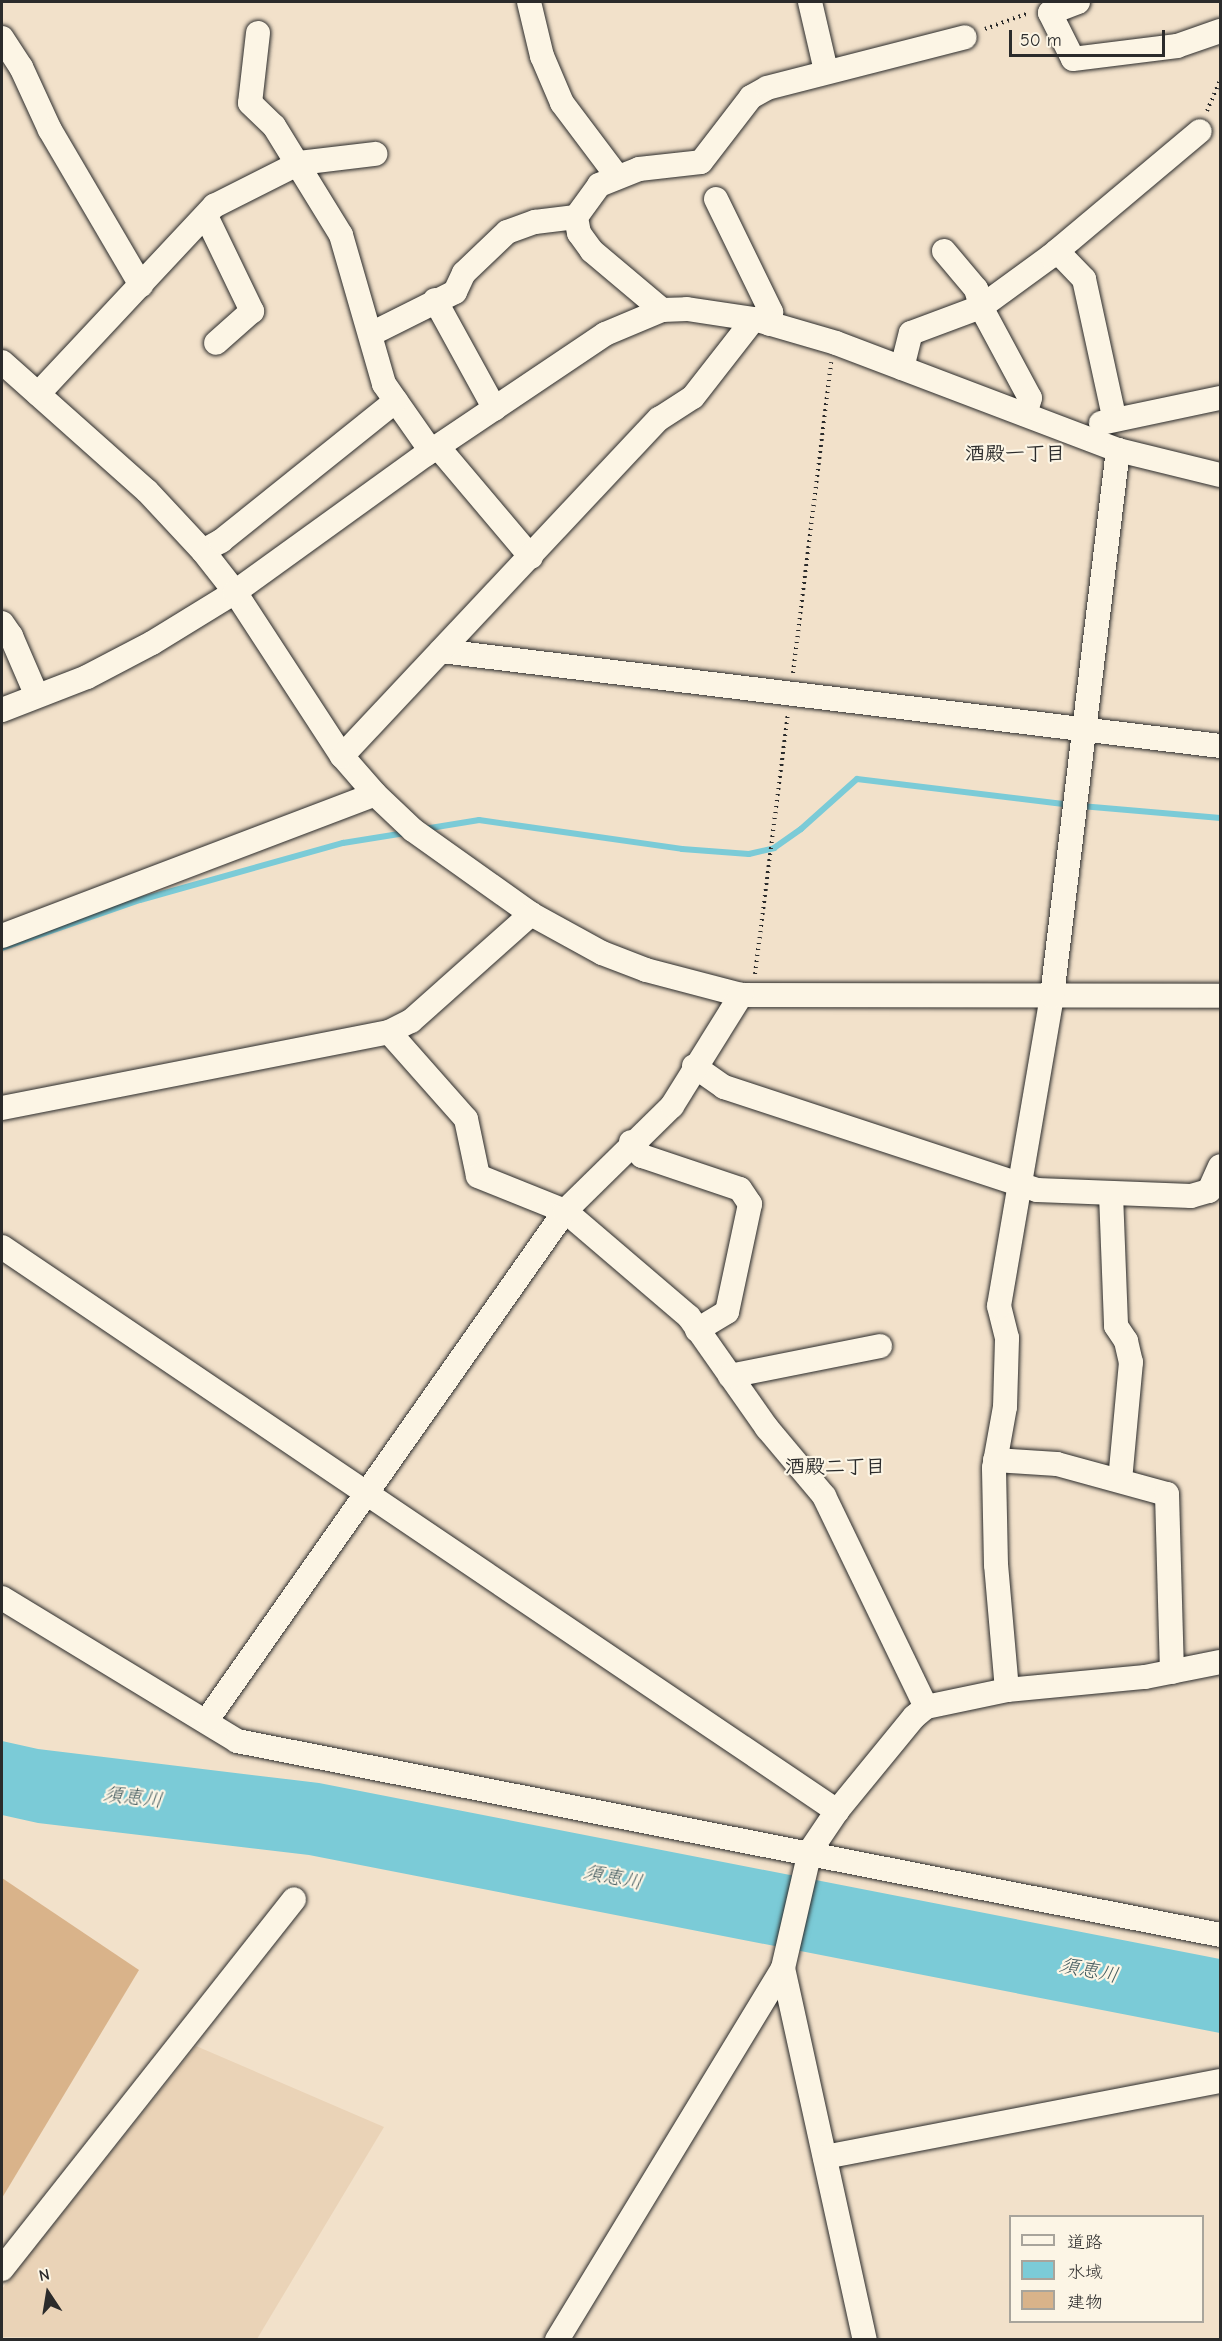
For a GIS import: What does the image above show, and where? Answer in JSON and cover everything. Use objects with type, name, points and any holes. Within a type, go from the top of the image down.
[{"type":"street","points":[[529,2],[542,56],[562,103],[617,176]]},
{"type":"street","points":[[810,2],[826,71]]},
{"type":"street","points":[[1078,2],[1050,13],[1068,52],[1082,60],[1177,46],[1221,31]]},
{"type":"street","points":[[258,33],[250,103],[274,126],[299,163],[333,226],[341,235],[384,384],[434,449],[531,557]]},
{"type":"street","points":[[662,310],[592,250],[579,233],[576,217],[599,185],[617,176],[701,162],[751,97],[767,88],[965,37]]},
{"type":"street","points":[[2,38],[21,67],[55,140],[141,285]]},
{"type":"street","points":[[902,368],[911,333],[981,307],[1057,251],[1200,131]]},
{"type":"street","points":[[38,394],[214,206],[299,163],[375,154]]},
{"type":"street","points":[[342,756],[659,419],[693,398],[771,312],[716,199]]},
{"type":"street","points":[[206,216],[252,311],[216,343]]},
{"type":"street","points":[[371,334],[455,292],[464,273],[484,250],[507,232],[535,222],[576,217]]},
{"type":"street","points":[[944,250],[976,289],[981,307],[1030,398],[1025,414]]},
{"type":"street","points":[[1057,251],[1084,279],[1114,417]]},
{"type":"street","points":[[435,300],[495,409]]},
{"type":"street","points":[[2,710],[87,677],[152,643],[235,592],[434,449],[605,334],[662,310],[709,311],[762,321],[836,343],[1118,450],[1221,476]]},
{"type":"street","points":[[2,362],[147,491],[203,551],[235,592],[342,756],[375,794],[413,830],[531,914],[602,953],[646,970],[747,995],[1221,996]]},
{"type":"street","points":[[1095,441],[1102,420],[1221,398]]},
{"type":"street","points":[[203,551],[221,541],[396,401]]},
{"type":"street","points":[[1007,1690],[996,1565],[995,1460],[1005,1407],[1007,1338],[999,1306],[1052,996],[1118,450]]},
{"type":"street","points":[[2,623],[11,636],[37,696]]},
{"type":"street","points":[[441,651],[1083,727],[1221,746]]},
{"type":"street","points":[[2,936],[375,794]]},
{"type":"street","points":[[2,1108],[389,1032],[411,1021],[531,914]]},
{"type":"street","points":[[207,1720],[364,1493],[565,1211],[631,1142],[672,1106],[694,1066],[747,995]]},
{"type":"street","points":[[389,1032],[466,1119],[478,1176],[565,1211],[574,1223],[689,1317],[730,1376],[824,1497],[926,1707]]},
{"type":"street","points":[[694,1066],[724,1087],[1021,1186],[1055,1192],[1200,1193],[1209,1191],[1221,1166]]},
{"type":"street","points":[[631,1142],[642,1156],[740,1190],[750,1204],[727,1312],[697,1330]]},
{"type":"street","points":[[1111,1194],[1116,1326],[1126,1341],[1131,1362],[1120,1480]]},
{"type":"street","points":[[2,1247],[837,1811]]},
{"type":"street","points":[[730,1376],[880,1346]]},
{"type":"street","points":[[995,1460],[1057,1464],[1167,1494],[1172,1671]]},
{"type":"street","points":[[2,1598],[207,1720],[237,1741],[807,1860],[1221,1935]]},
{"type":"street","points":[[557,2340],[786,1959],[807,1860],[837,1811],[914,1716],[926,1707],[1007,1690],[1172,1671],[1221,1662]]},
{"type":"street","points":[[2,2270],[294,1899]]},
{"type":"street","points":[[786,1959],[825,2157],[865,2340]]},
{"type":"street","points":[[825,2157],[1221,2081]]},
{"type":"path","points":[[965,37],[1025,13],[1050,13]]},
{"type":"path","points":[[1200,131],[1221,80]]},
{"type":"path","points":[[747,995],[836,343]]},
{"type":"shaded area","points":[[196,2046],[384,2127],[257,2339],[2,2337],[2,2289]]},
{"type":"water","name":"須恵川","points":[[2,1741],[38,1749],[319,1783],[1220,1959],[1220,2033],[309,1855],[38,1823],[2,1815]]},
{"type":"building","points":[[2,1878],[139,1970],[2,2198]]},
{"type":"waterway","points":[[424,829],[479,820],[682,849],[749,854],[774,848],[801,829],[857,779],[1071,805]]},
{"type":"waterway","points":[[1081,806],[1220,818]]},
{"type":"waterway","points":[[2,948],[140,900],[343,843],[405,833]]},
{"type":"district","name":"酒殿一丁目","points":[[1015,453]]},
{"type":"district","name":"酒殿二丁目","points":[[835,1466]]}]
